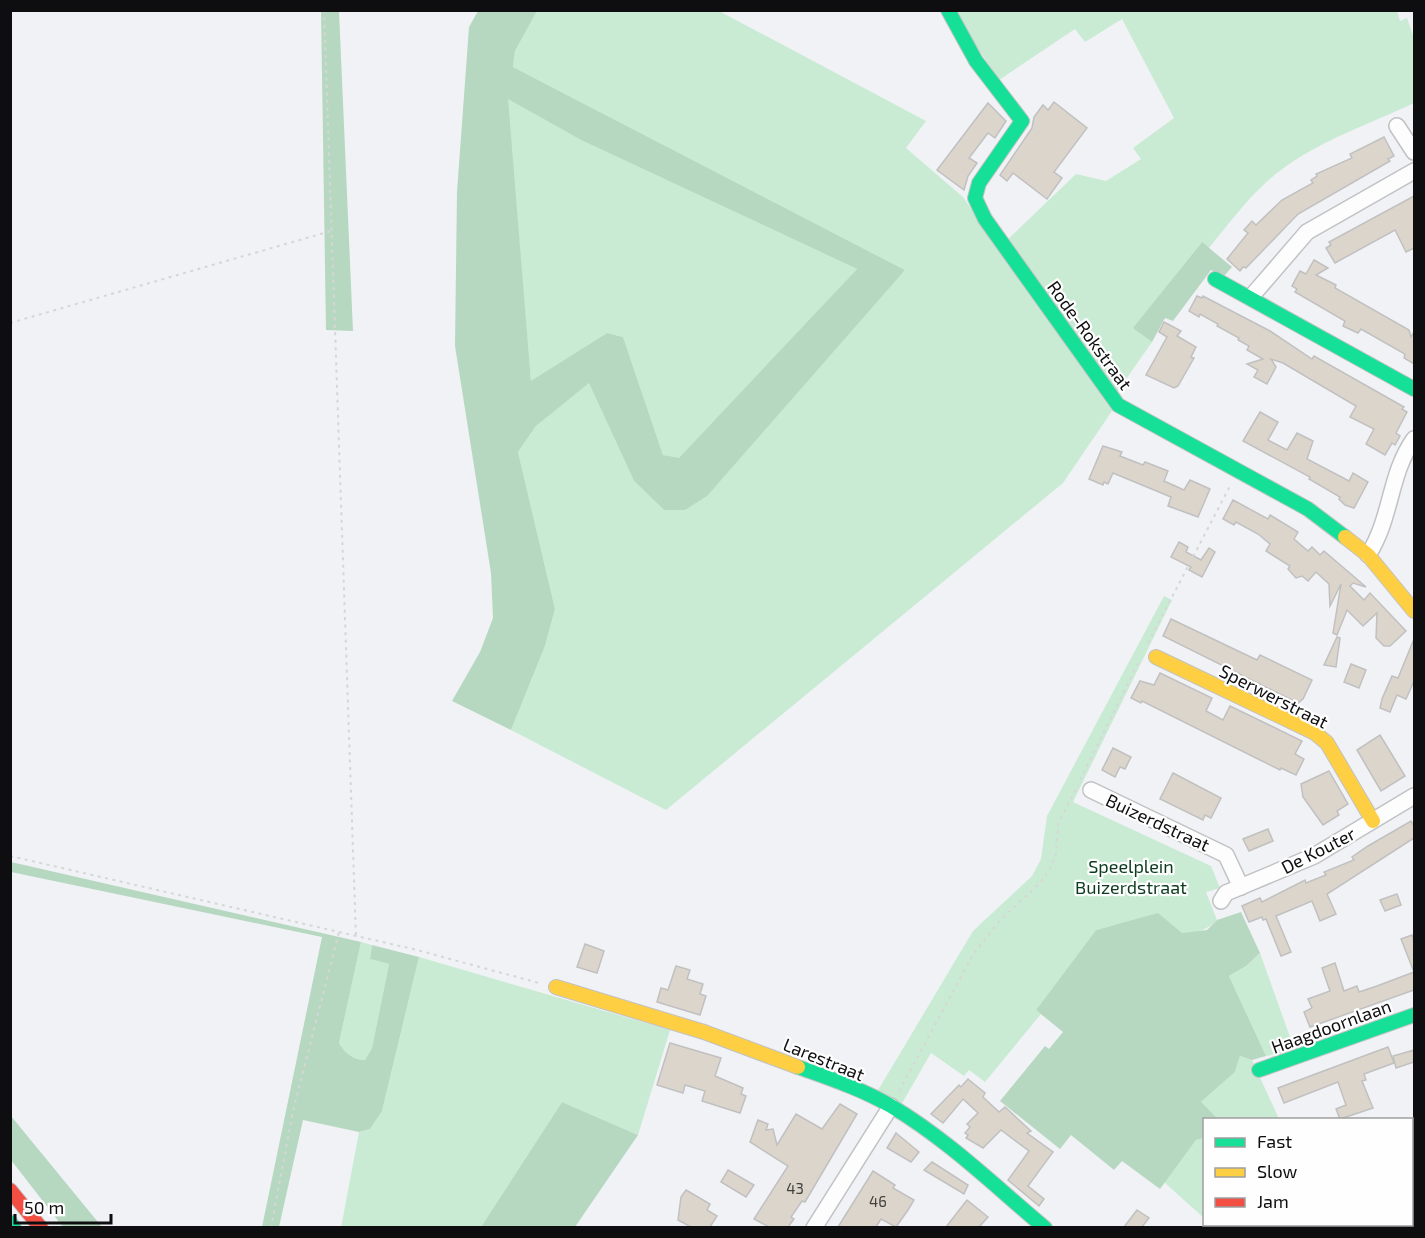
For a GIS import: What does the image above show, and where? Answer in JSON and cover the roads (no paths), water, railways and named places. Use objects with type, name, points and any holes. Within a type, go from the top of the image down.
[{"type":"main road","name":"Rode-Rokstraat","points":[[948,10],[976,61],[1022,121],[979,183],[975,198],[985,219],[1118,405],[1308,509],[1368,555],[1414,611]]},
{"type":"main road","points":[[1215,279],[1414,389]]},
{"type":"main road","name":"Sperwerstraat","points":[[1156,657],[1315,734],[1327,743],[1373,821]]},
{"type":"main road","name":"Larestraat","points":[[556,987],[704,1032],[843,1083],[891,1106],[947,1146],[1045,1227]]},
{"type":"main road","name":"Haagdoornlaan","points":[[1259,1070],[1414,1015]]},
{"type":"main road","points":[[10,1190],[41,1227]]},
{"type":"main road","points":[[10,1222],[14,1227]]},
{"type":"street","points":[[1396,126],[1414,152]]},
{"type":"street","points":[[1251,297],[1307,232],[1414,171]]},
{"type":"street","points":[[1368,555],[1381,536],[1402,456],[1414,439]]},
{"type":"street","name":"Buizerdstraat","points":[[1091,790],[1226,855],[1241,887]]},
{"type":"street","name":"De Kouter","points":[[1221,901],[1226,893],[1314,856],[1414,796]]},
{"type":"street","points":[[814,1227],[891,1106]]},
{"type":"park label","name":"Speelplein Buizerdstraat","points":[[1131,876]]}]
